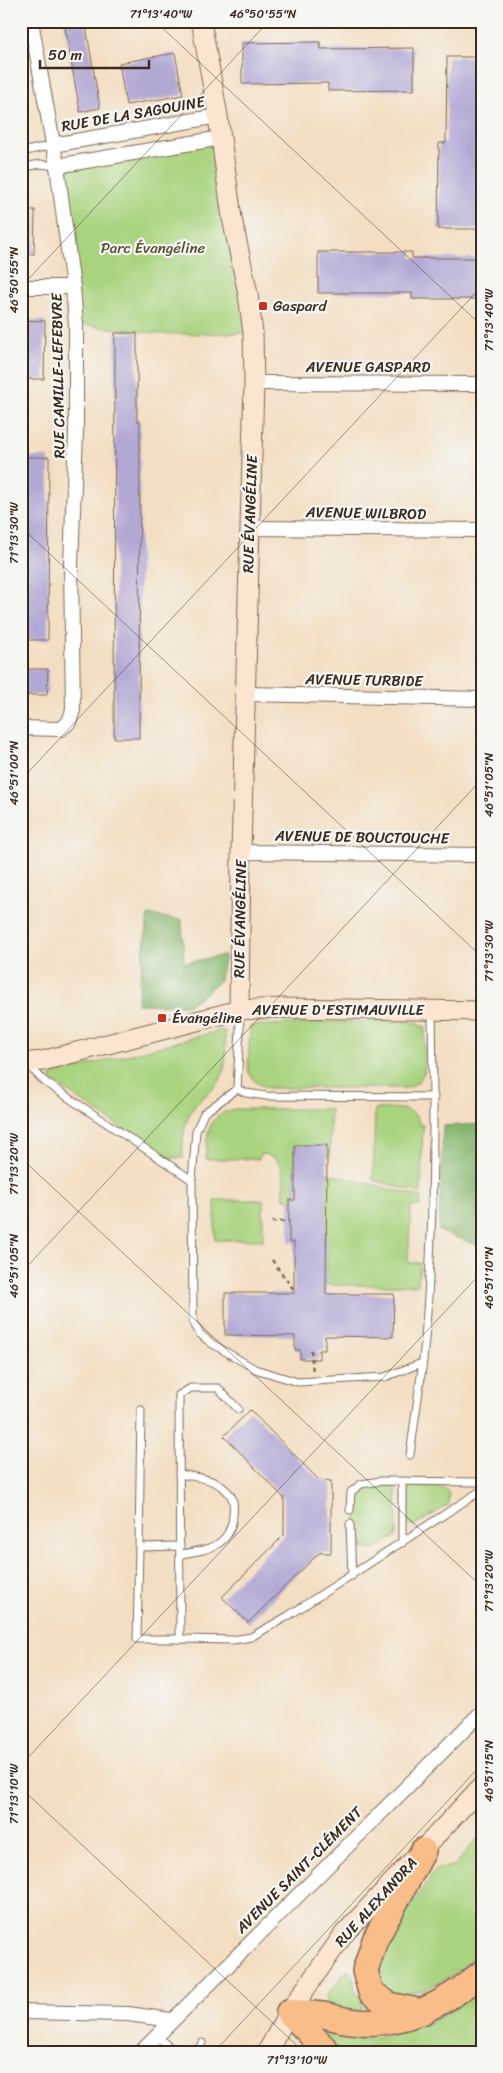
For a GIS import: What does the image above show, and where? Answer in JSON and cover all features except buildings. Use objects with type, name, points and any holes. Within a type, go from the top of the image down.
[{"type":"highway","points":[[422,2012],[389,2005],[371,1992],[365,1970],[375,1940],[423,1851]]},
{"type":"highway","points":[[289,2012],[325,2016],[350,2022],[385,2022],[422,2012],[461,1990],[482,1973]]},
{"type":"highway","points":[[289,2012],[328,2052]]},
{"type":"street","name":"RUE CAMILLE-LEFEBVRE","points":[[21,728],[61,729],[69,722],[73,710],[72,564],[76,432],[76,324],[73,287],[54,145],[31,21]]},
{"type":"street","name":"RUE ÉVANGÉLINE","points":[[201,21],[218,116],[232,218],[248,294],[253,333],[254,383],[241,852],[239,1010]]},
{"type":"street","name":"RUE DE LA SAGOUINE","points":[[54,145],[218,116]]},
{"type":"street","points":[[57,166],[221,138]]},
{"type":"street","points":[[21,287],[73,287]]},
{"type":"street","name":"AVENUE GASPARD","points":[[254,383],[482,384]]},
{"type":"street","name":"AVENUE WILBROD","points":[[250,528],[482,530]]},
{"type":"street","name":"AVENUE TURBIDE","points":[[245,694],[482,699]]},
{"type":"street","name":"AVENUE DE BOUCTOUCHE","points":[[241,852],[482,855]]},
{"type":"street","name":"AVENUE D'ESTIMAUVILLE","points":[[23,1062],[42,1061],[239,1010],[282,1008],[482,1011]]},
{"type":"street","name":"AVENUE SAINT-CLÉMENT","points":[[141,2052],[482,1712]]},
{"type":"street","name":"RUE ALEXANDRA","points":[[267,2052],[289,2012],[344,1934],[482,1786]]},
{"type":"street","points":[[21,2012],[128,2014],[171,2020]]},
{"type":"lane","points":[[21,152],[54,145]]},
{"type":"lane","points":[[21,168],[40,164],[57,166]]},
{"type":"lane","points":[[239,1010],[240,1053],[237,1089],[204,1113],[198,1122],[196,1131],[192,1180],[193,1322],[200,1334],[211,1343],[255,1369],[298,1382],[385,1377],[422,1363]]},
{"type":"lane","points":[[410,1455],[426,1316],[434,1097],[432,1010]]},
{"type":"lane","points":[[23,1062],[45,1082],[192,1180]]},
{"type":"lane","points":[[237,1089],[246,1094],[266,1096],[434,1097]]},
{"type":"lane","points":[[180,1639],[179,1395],[191,1388],[218,1388],[238,1409]]},
{"type":"lane","points":[[141,1410],[137,1639],[233,1640],[251,1637],[352,1576],[482,1490]]},
{"type":"lane","points":[[139,1547],[209,1550],[226,1538],[233,1524],[234,1502],[227,1490],[210,1480],[179,1474]]},
{"type":"lane","points":[[350,1510],[351,1492],[361,1484],[381,1481],[482,1482]]},
{"type":"lane","points":[[402,1481],[402,1543]]},
{"type":"lane","points":[[350,1524],[352,1576]]},
{"type":"lane","points":[[157,2036],[175,2052]]},
{"type":"lane","points":[[197,2052],[202,2042]]},
{"type":"path","points":[[272,1222],[289,1221]]},
{"type":"path","points":[[272,1260],[294,1290]]},
{"type":"path","points":[[311,1350],[314,1381]]},
{"type":"green space","name":"Parc Évangéline","points":[[221,138],[253,333],[161,334],[76,324],[57,166]]},
{"type":"green space","points":[[148,915],[182,920],[184,963],[225,955],[220,980],[187,1005],[137,1004]]},
{"type":"green space","points":[[334,1022],[418,1022],[420,1026],[425,1026],[424,1073],[418,1082],[408,1088],[268,1088],[258,1084],[251,1077],[248,1070],[250,1026]]},
{"type":"green space","points":[[222,1030],[225,1031],[226,1049],[223,1073],[212,1090],[190,1112],[185,1127],[183,1158],[170,1158],[158,1153],[51,1080],[51,1075]]},
{"type":"green space","points":[[395,1108],[407,1110],[413,1113],[420,1124],[423,1125],[421,1193],[373,1180],[375,1109]]},
{"type":"green space","points":[[235,1109],[330,1109],[330,1157],[295,1145],[295,1200],[284,1199],[282,1170],[275,1159],[269,1156],[261,1154],[259,1159],[206,1159],[208,1134],[213,1121],[225,1112]]},
{"type":"green space","points":[[482,1124],[482,1247],[439,1231],[443,1126]]},
{"type":"green space","points":[[326,1173],[421,1197],[420,1206],[411,1206],[408,1263],[420,1263],[418,1285],[326,1285]]},
{"type":"green space","points":[[215,1200],[263,1200],[263,1240],[215,1240]]},
{"type":"green space","points":[[370,1486],[391,1486],[396,1489],[397,1534],[394,1538],[372,1550],[359,1546],[357,1540],[357,1496],[362,1490]]},
{"type":"green space","points":[[408,1486],[443,1487],[449,1493],[448,1505],[414,1526],[405,1522],[405,1492]]},
{"type":"green space","points":[[482,1833],[482,1952],[460,1970],[432,1986],[418,1991],[404,1993],[390,1991],[377,1985],[377,1952],[437,1868],[454,1866]]},
{"type":"green space","points":[[349,1971],[353,1974],[355,1989],[363,2003],[362,2009],[356,2011],[326,2004],[326,1997],[344,1973]]},
{"type":"green space","points":[[482,1985],[482,2052],[340,2052],[324,2036],[329,2031],[355,2038],[376,2037],[410,2030],[426,2024],[456,2007]]},
{"type":"place","name":"Gaspard","points":[[263,306]]},
{"type":"place","name":"Évangéline","points":[[162,1018]]}]
